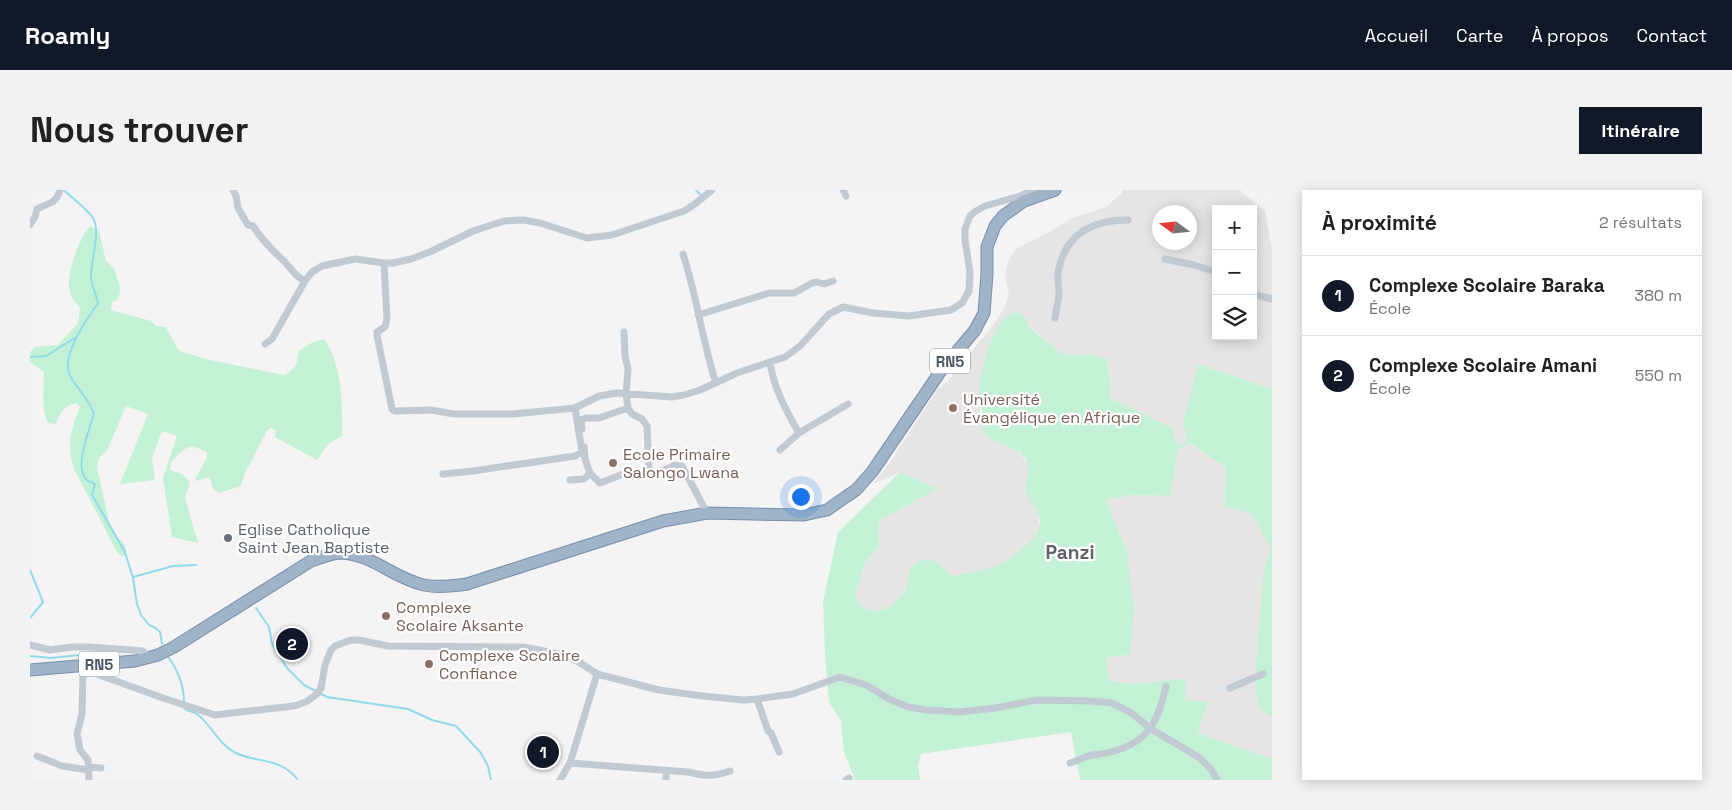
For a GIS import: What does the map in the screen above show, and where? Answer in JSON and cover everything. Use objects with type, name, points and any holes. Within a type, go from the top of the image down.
[{"type":"highway","name":"RN5","points":[[30,670],[134,661],[158,655],[174,647],[311,561],[328,555],[341,553],[372,560],[391,572],[423,585],[439,587],[467,584],[663,521],[707,513],[804,515],[826,510],[856,490],[872,472],[936,379],[970,336],[984,313],[987,247],[994,226],[1002,216],[1024,202],[1055,190]]},
{"type":"street","points":[[30,225],[35,218],[37,209],[42,206],[48,206],[58,197],[60,190]]},
{"type":"street","points":[[233,190],[238,208],[248,225],[253,226],[261,238],[295,276],[305,281]]},
{"type":"street","points":[[265,344],[272,339],[305,281],[312,272],[322,266],[355,259],[384,263],[411,259],[473,231],[504,221],[524,220],[540,223],[587,238],[612,235],[684,211],[712,190]]},
{"type":"street","points":[[384,263],[387,319],[385,327],[377,332],[377,335],[392,409],[395,411],[431,410],[475,415],[513,414],[575,408],[599,396],[617,393],[672,397],[694,392],[737,373],[785,357],[800,346],[829,314],[843,307],[873,313],[909,316],[940,313],[957,307],[962,303],[969,291],[970,272],[964,240],[965,229],[970,216],[976,210],[985,206],[1034,190]]},
{"type":"street","points":[[1055,318],[1059,295],[1058,272],[1068,245],[1084,230],[1093,226],[1118,220],[1128,220]]},
{"type":"street","points":[[683,254],[690,276],[708,360],[716,383]]},
{"type":"street","points":[[1165,259],[1212,271]]},
{"type":"street","points":[[698,315],[769,293],[794,293],[812,283],[824,284],[834,281]]},
{"type":"street","points":[[1257,295],[1272,299]]},
{"type":"street","points":[[624,332],[624,356],[628,368],[626,394],[628,408],[632,414],[648,426],[649,471]]},
{"type":"street","points":[[770,363],[777,390],[786,411],[799,433]]},
{"type":"street","points":[[780,450],[799,433],[848,404]]},
{"type":"street","points":[[443,474],[575,456],[582,452],[575,408]]},
{"type":"street","points":[[628,408],[599,418],[581,420],[585,459],[590,474],[600,483],[630,471],[642,474],[649,471],[659,473],[675,465],[682,466],[707,513]]},
{"type":"street","points":[[570,480],[584,479],[590,474]]},
{"type":"street","points":[[89,780],[88,760],[80,750],[77,734],[82,714],[78,667],[176,703],[216,715],[294,706],[306,702],[319,691],[325,665],[331,650],[335,646],[351,640],[388,646],[523,646],[559,654],[579,662],[597,674],[668,691],[744,700],[793,694],[840,678],[866,685],[889,699],[908,707],[926,710],[960,712],[1037,700],[1090,700],[1112,703],[1130,712],[1150,729],[1200,758],[1211,769],[1216,780]]},
{"type":"street","points":[[30,645],[50,650],[90,647],[142,651],[148,657]]},
{"type":"street","points":[[560,780],[570,763],[597,674]]},
{"type":"street","points":[[1230,688],[1263,674]]},
{"type":"street","points":[[1070,763],[1129,746],[1139,741],[1150,729],[1162,705],[1166,686]]},
{"type":"street","points":[[757,699],[768,731],[771,733],[779,752]]},
{"type":"street","points":[[37,756],[62,766],[101,768]]},
{"type":"street","points":[[570,763],[688,772],[707,776],[715,776],[730,771]]},
{"type":"street","points":[[666,771],[666,780]]},
{"type":"shaded area","name":"Université Évangélique en Afrique","points":[[1122,190],[1241,190],[1241,192],[1265,211],[1272,248],[1272,389],[1198,364],[1188,440],[1178,446],[1171,427],[1109,398],[1108,362],[1091,354],[1068,355],[1061,353],[1030,327],[1026,319],[979,400],[984,434],[1016,450],[1028,463],[1027,484],[1039,516],[1039,527],[1034,537],[1018,553],[999,565],[988,569],[952,576],[939,564],[910,569],[906,591],[894,603],[884,609],[873,611],[863,608],[856,592],[864,564],[879,546],[880,520],[937,489],[900,472],[873,484],[890,462],[937,390],[948,381],[1003,310],[1009,294],[1005,274],[1009,259],[1016,249],[1072,218],[1106,207],[1122,193]]},
{"type":"shaded area","name":"Université Évangélique en Afrique","points":[[1190,443],[1226,468],[1224,507],[1251,513],[1270,547],[1269,556],[1264,568],[1260,709],[1272,717],[1272,759],[1198,733],[1185,699],[1185,679],[1129,684],[1108,680],[1105,657],[1130,654],[1127,552],[1106,500],[1131,495],[1169,496],[1178,450]]},
{"type":"green space","points":[[90,226],[99,231],[106,261],[114,268],[120,287],[120,293],[117,300],[112,302],[111,310],[151,321],[157,326],[166,327],[177,348],[182,352],[210,360],[284,375],[291,371],[295,365],[299,351],[313,342],[324,339],[335,361],[340,386],[342,436],[328,444],[317,460],[275,437],[276,431],[272,428],[268,429],[244,475],[241,486],[219,493],[214,490],[208,477],[197,481],[195,479],[207,458],[207,452],[195,447],[183,450],[171,462],[170,470],[182,474],[190,482],[185,498],[198,543],[172,537],[163,478],[177,436],[162,431],[152,458],[155,480],[120,484],[148,414],[126,406],[107,451],[99,458],[97,467],[109,522],[117,537],[125,545],[127,557],[117,552],[74,469],[70,444],[74,423],[80,407],[76,403],[68,406],[61,413],[56,424],[48,423],[44,411],[44,372],[30,362],[30,352],[35,347],[58,345],[78,323],[80,308],[71,295],[69,279],[73,259],[81,240]]},
{"type":"green space","points":[[1015,312],[1021,313],[1030,328],[1061,353],[1068,355],[1091,354],[1107,359],[1110,398],[1171,427],[1178,446],[1188,440],[1183,422],[1198,364],[1272,389],[1272,717],[1260,709],[1255,683],[1264,568],[1269,556],[1270,547],[1251,513],[1224,507],[1226,468],[1190,443],[1178,450],[1170,496],[1131,495],[1106,500],[1127,552],[1134,610],[1130,654],[1106,658],[1109,680],[1129,684],[1185,679],[1185,699],[1207,702],[1198,733],[1272,759],[1272,780],[1080,780],[1071,732],[921,754],[918,765],[920,780],[855,780],[844,752],[841,721],[829,702],[825,653],[823,602],[838,532],[900,472],[938,489],[880,520],[879,546],[864,564],[856,592],[863,608],[873,611],[884,609],[894,603],[906,591],[910,569],[918,561],[929,559],[935,561],[952,576],[976,572],[1003,563],[1034,537],[1040,521],[1026,489],[1027,461],[1019,453],[984,434],[983,414],[979,399],[981,377],[993,337],[999,325]]},
{"type":"waterway","points":[[64,190],[91,215],[96,230],[91,276],[98,303],[72,347],[68,365],[72,379],[94,413],[82,458],[83,474],[87,480],[95,484],[92,495],[125,552],[141,615],[149,625],[160,632],[162,644]]},
{"type":"waterway","points":[[696,190],[700,194]]},
{"type":"waterway","points":[[30,357],[46,356],[75,338]]},
{"type":"waterway","points":[[133,577],[173,566],[196,565]]},
{"type":"waterway","points":[[30,570],[43,602],[30,618]]},
{"type":"waterway","points":[[256,608],[269,627],[272,644],[287,668],[304,685],[327,697],[408,709],[432,720],[456,726],[481,753],[488,766],[491,780]]},
{"type":"waterway","points":[[30,656],[51,658],[88,654],[90,656]]},
{"type":"waterway","points":[[169,658],[180,679],[184,703]]},
{"type":"waterway","points":[[184,708],[202,718],[220,740],[236,753],[284,767],[298,780]]},
{"type":"place","name":"Université Évangélique en Afrique","points":[[953,408]]},
{"type":"place","name":"Ecole Primaire Salongo Lwana","points":[[613,463]]},
{"type":"place","name":"Eglise Catholique Saint Jean Baptiste","points":[[228,538]]},
{"type":"place","name":"Complexe Scolaire Aksante","points":[[386,616]]},
{"type":"place","name":"Complexe Scolaire Amani","points":[[292,644]]},
{"type":"place","name":"Complexe Scolaire Confiance","points":[[429,664]]},
{"type":"place","name":"Complexe Scolaire Baraka","points":[[543,752]]},
{"type":"district","name":"Panzi","points":[[1070,552]]}]
